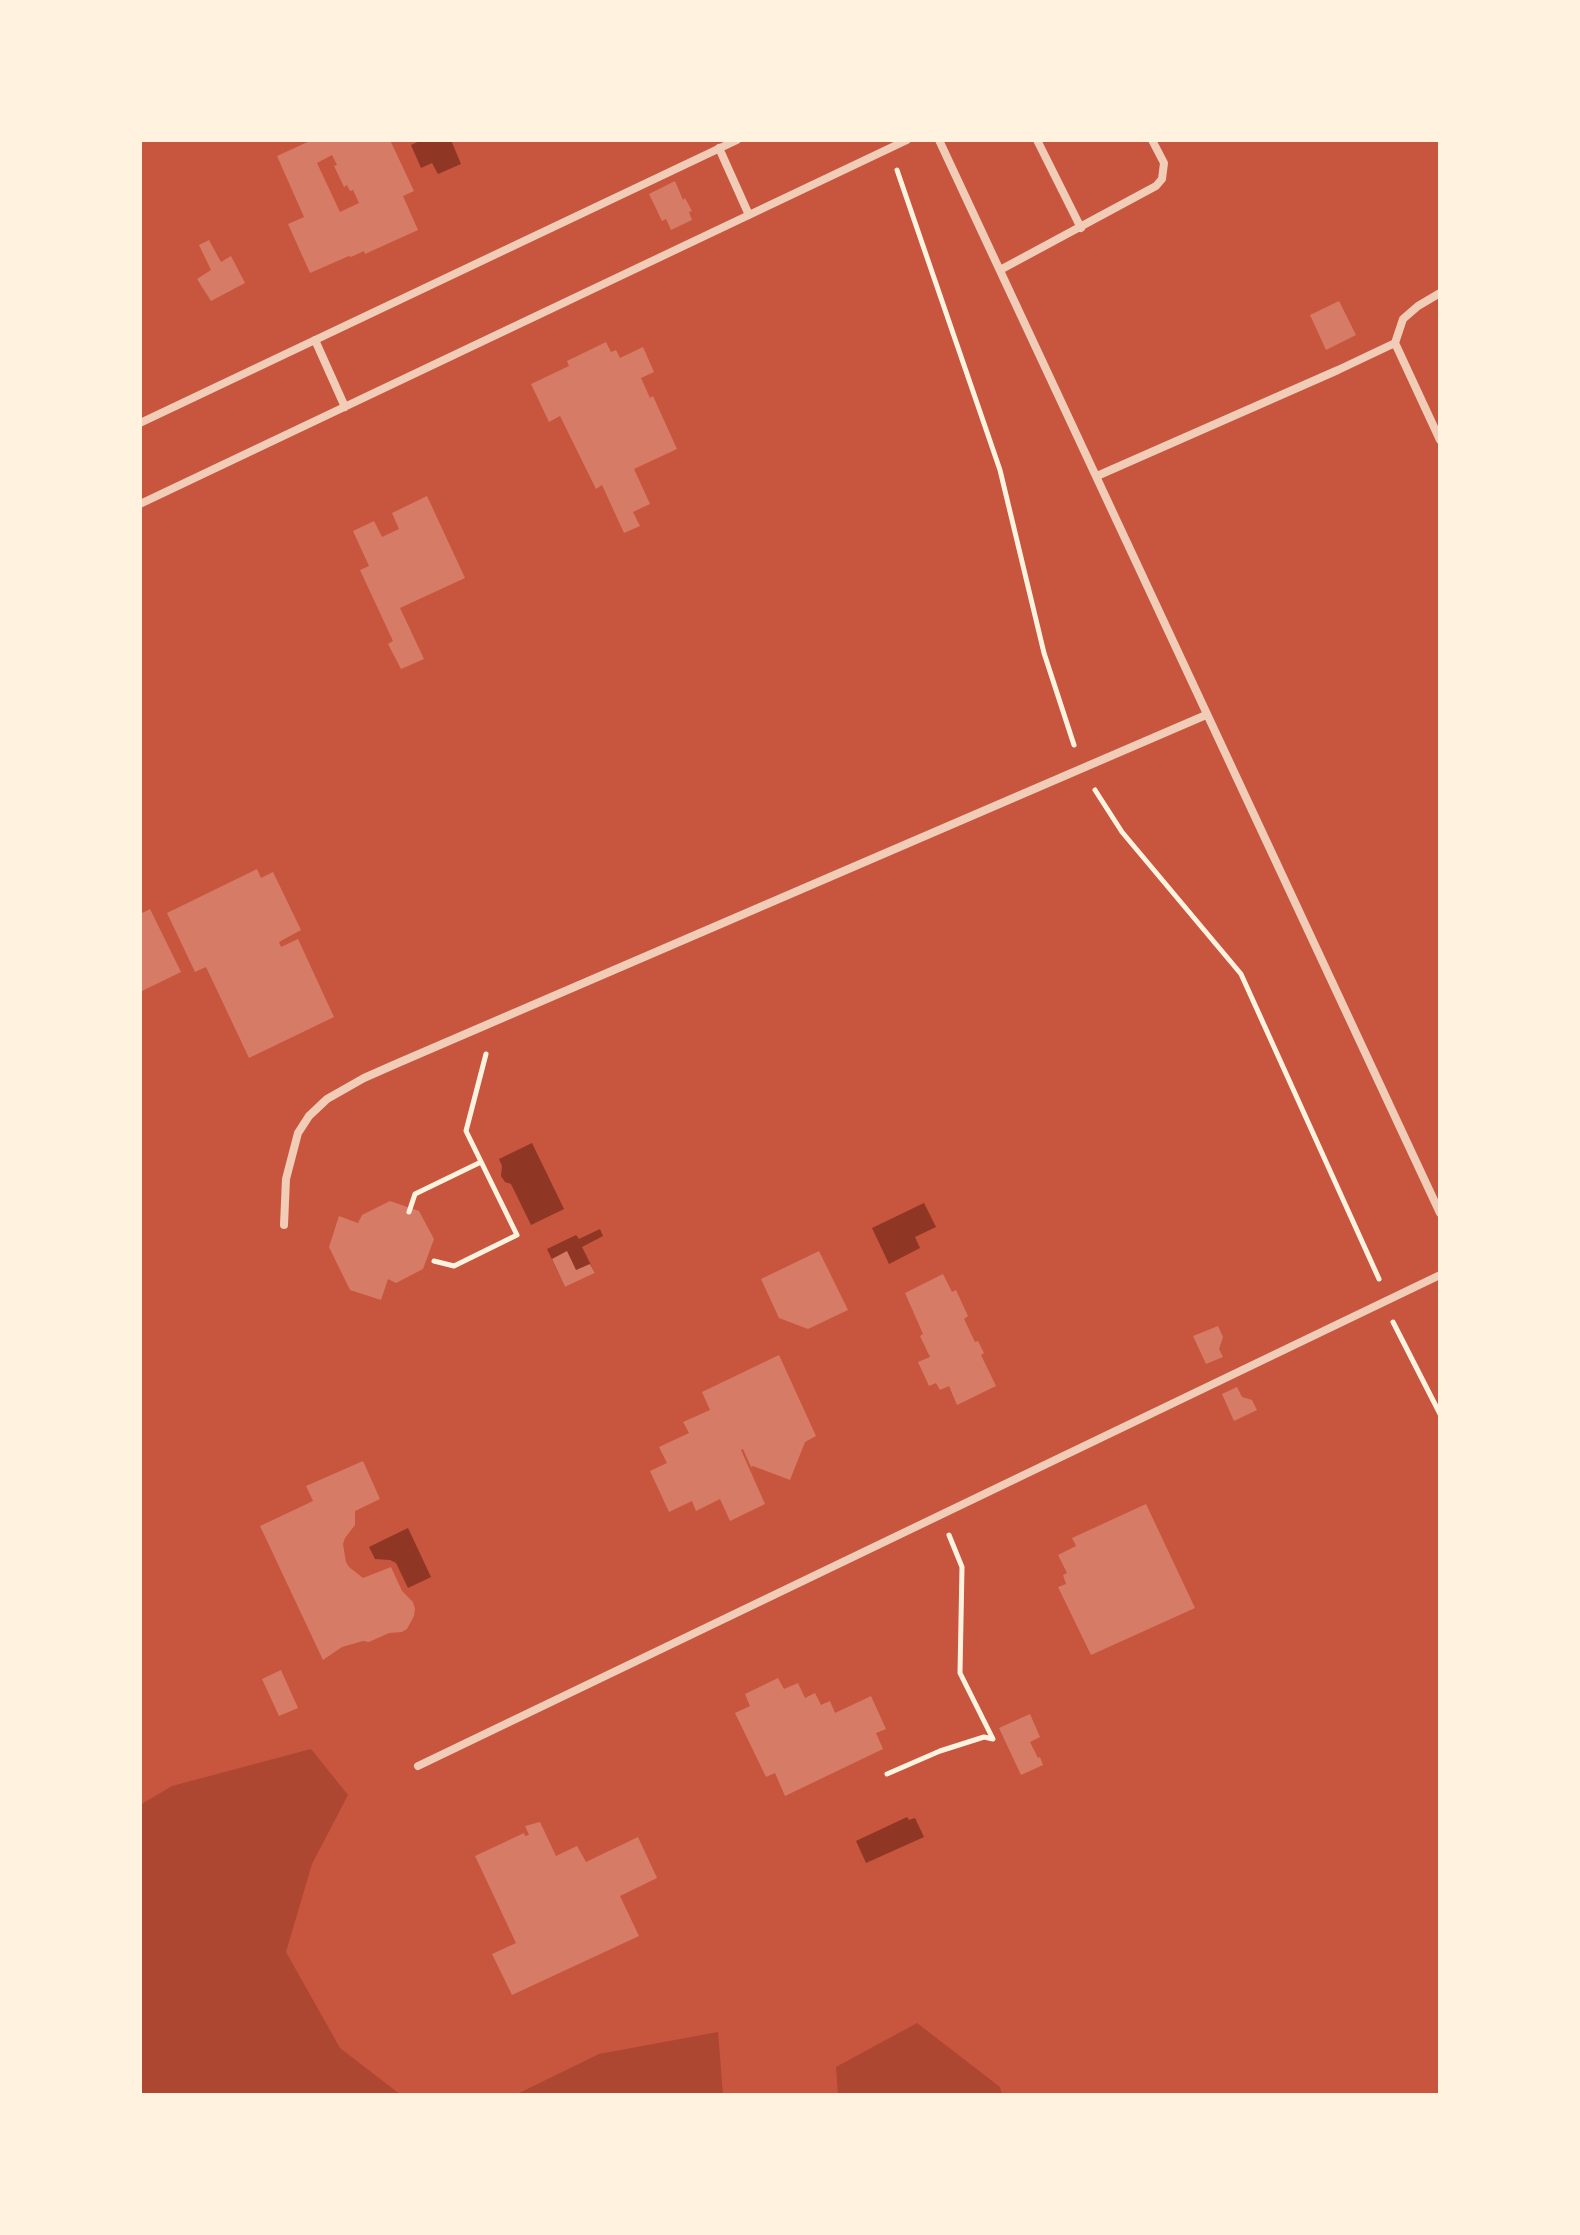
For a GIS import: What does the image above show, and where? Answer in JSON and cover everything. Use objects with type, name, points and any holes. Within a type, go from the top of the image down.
[{"type":"street","points":[[140,423],[737,140]]},
{"type":"street","points":[[140,504],[907,140]]},
{"type":"street","points":[[939,140],[1440,1213]]},
{"type":"street","points":[[1037,140],[1081,228]]},
{"type":"street","points":[[1000,270],[1156,186],[1162,179],[1164,163],[1152,140]]},
{"type":"street","points":[[719,148],[749,215]]},
{"type":"street","points":[[1440,293],[1403,319],[1395,343],[1440,440]]},
{"type":"street","points":[[315,340],[345,407]]},
{"type":"street","points":[[1097,476],[1395,343]]},
{"type":"street","points":[[284,1225],[286,1179],[298,1133],[309,1116],[327,1099],[364,1078],[1206,715]]},
{"type":"street","points":[[418,1766],[1440,1275]]},
{"type":"path","points":[[434,1261],[454,1266],[517,1235],[466,1131],[494,1022]]},
{"type":"path","points":[[409,1212],[415,1194],[481,1162]]},
{"type":"path","points":[[1383,1303],[1440,1414]]},
{"type":"path","points":[[887,1774],[940,1751],[984,1737],[993,1739],[960,1673],[962,1567],[941,1516]]},
{"type":"shaded area","points":[[422,140],[451,140],[461,164],[438,174],[432,163],[421,168],[411,145]]},
{"type":"shaded area","points":[[532,1143],[564,1209],[531,1225],[511,1184],[501,1176],[499,1159]]},
{"type":"shaded area","points":[[924,1203],[936,1227],[915,1237],[920,1248],[889,1264],[872,1228]]},
{"type":"shaded area","points":[[600,1229],[603,1236],[582,1247],[595,1273],[565,1287],[547,1249],[576,1235],[579,1239]]},
{"type":"shaded area","points":[[408,1528],[431,1577],[408,1588],[396,1563],[375,1559],[369,1547]]},
{"type":"shaded area","points":[[311,1749],[348,1795],[312,1864],[286,1952],[340,2048],[401,2095],[140,2095],[140,1805],[172,1786]]},
{"type":"shaded area","points":[[907,1817],[909,1820],[915,1818],[924,1837],[866,1863],[856,1841]]},
{"type":"shaded area","points":[[917,2023],[1000,2087],[1002,2095],[838,2095],[836,2067]]},
{"type":"shaded area","points":[[718,2032],[723,2095],[515,2095],[599,2054]]},
{"type":"building","points":[[312,140],[390,140],[414,191],[403,196],[418,230],[365,254],[364,251],[349,256],[310,273],[288,224],[304,217],[277,156]],"holes":[[[332,155],[337,165],[334,166],[344,187],[347,185],[350,191],[353,190],[359,203],[340,212],[317,163]]]},
{"type":"building","points":[[675,181],[683,200],[685,198],[692,211],[689,212],[692,220],[671,230],[666,219],[662,221],[649,194]]},
{"type":"building","points":[[209,240],[221,262],[231,256],[245,283],[211,301],[197,279],[211,270],[199,245]]},
{"type":"building","points":[[1339,301],[1356,335],[1326,350],[1310,315]]},
{"type":"building","points":[[606,342],[611,352],[616,350],[620,358],[643,347],[654,372],[641,378],[650,398],[653,396],[677,449],[634,469],[650,504],[633,512],[640,526],[624,533],[602,485],[596,489],[560,416],[549,422],[531,384],[569,366],[567,361]]},
{"type":"building","points":[[427,496],[465,578],[400,608],[424,659],[401,669],[388,644],[393,641],[360,570],[369,566],[353,531],[374,521],[382,537],[399,529],[392,513]]},
{"type":"building","points":[[257,869],[261,878],[273,872],[301,930],[279,942],[281,947],[298,939],[334,1017],[249,1058],[206,967],[195,972],[167,913]]},
{"type":"building","points":[[150,909],[181,972],[140,992],[140,914]]},
{"type":"building","points":[[390,1201],[419,1211],[434,1239],[423,1269],[396,1283],[388,1279],[381,1300],[350,1290],[329,1247],[339,1216],[358,1223],[362,1215]]},
{"type":"building","points":[[567,1251],[576,1270],[590,1264],[595,1273],[565,1287],[552,1259]]},
{"type":"building","points":[[819,1251],[848,1310],[808,1329],[779,1318],[761,1279]]},
{"type":"building","points":[[943,1274],[952,1292],[956,1290],[968,1316],[964,1319],[984,1353],[981,1355],[996,1386],[957,1405],[949,1386],[940,1390],[936,1383],[929,1386],[918,1362],[930,1357],[905,1293]]},
{"type":"building","points":[[1218,1326],[1223,1337],[1219,1349],[1223,1357],[1206,1364],[1193,1336]]},
{"type":"building","points":[[779,1355],[816,1436],[805,1442],[790,1480],[751,1467],[743,1449],[765,1504],[730,1521],[720,1499],[696,1511],[692,1501],[669,1512],[650,1471],[667,1463],[659,1447],[689,1433],[683,1422],[710,1410],[702,1392]]},
{"type":"building","points":[[1237,1387],[1242,1397],[1252,1400],[1257,1410],[1234,1421],[1222,1394]]},
{"type":"building","points":[[363,1461],[380,1499],[355,1511],[355,1525],[343,1544],[346,1562],[363,1578],[391,1567],[402,1591],[413,1602],[414,1616],[402,1632],[342,1647],[323,1660],[260,1526],[313,1501],[306,1486]]},
{"type":"building","points":[[1146,1504],[1195,1608],[1091,1655],[1058,1587],[1066,1584],[1063,1575],[1067,1573],[1058,1555],[1076,1546],[1072,1538]]},
{"type":"building","points":[[281,1670],[298,1708],[279,1716],[262,1679]]},
{"type":"building","points":[[778,1678],[784,1689],[798,1683],[805,1698],[815,1693],[821,1705],[830,1701],[835,1713],[871,1696],[886,1729],[876,1733],[883,1749],[785,1796],[775,1773],[766,1777],[735,1713],[750,1706],[745,1694]]},
{"type":"building","points":[[1030,1714],[1040,1737],[1030,1742],[1043,1765],[1021,1775],[999,1728]]},
{"type":"building","points":[[540,1822],[556,1856],[577,1846],[586,1862],[638,1837],[657,1878],[620,1896],[639,1936],[512,1995],[492,1954],[516,1943],[475,1856],[524,1833],[525,1836],[529,1835],[525,1826]]}]
